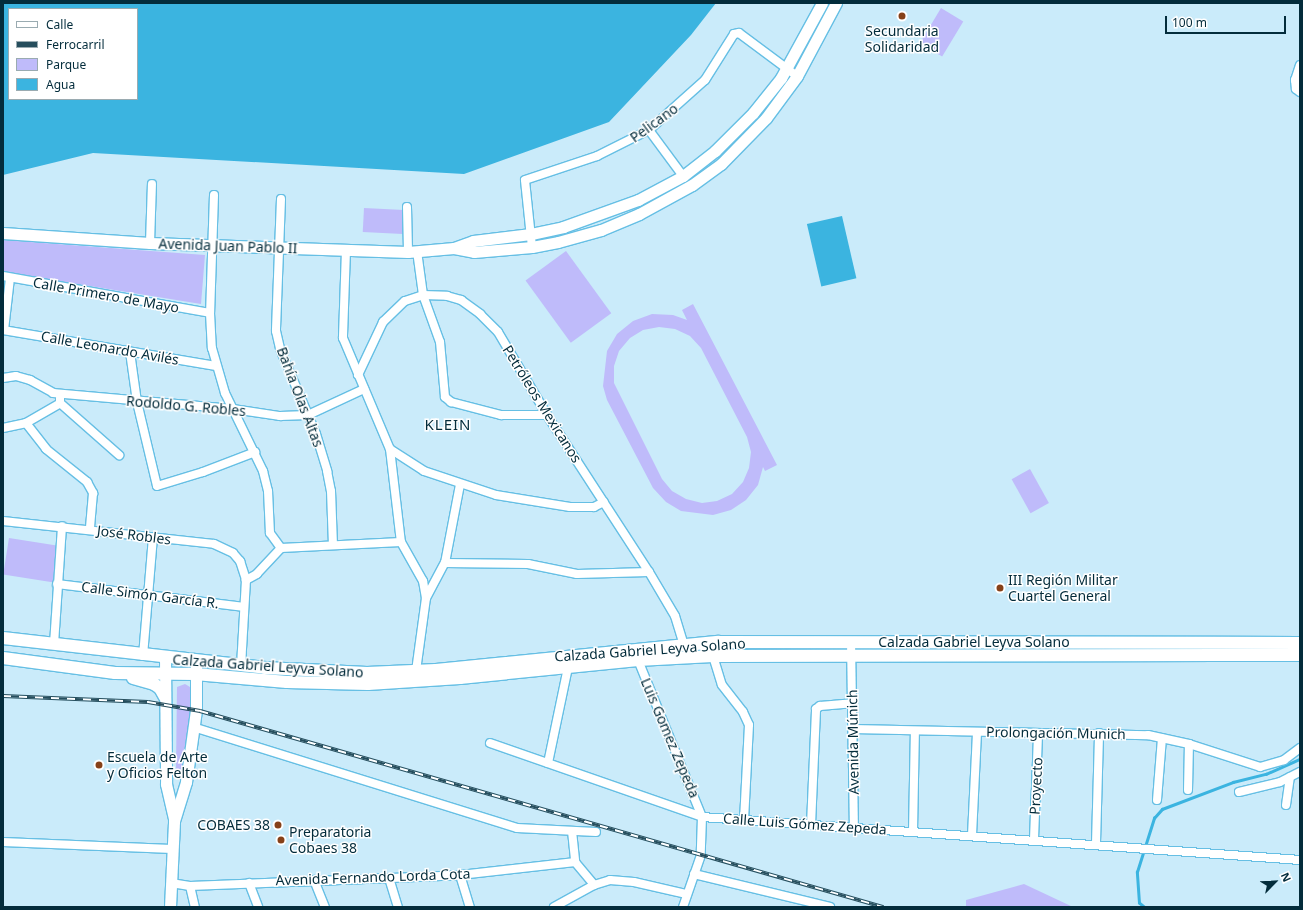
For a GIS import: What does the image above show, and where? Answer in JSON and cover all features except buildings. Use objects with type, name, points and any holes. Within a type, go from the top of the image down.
[{"type":"main road","name":"Avenida Juan Pablo II","points":[[3,233],[150,243],[413,252],[454,248],[473,241],[531,234],[563,226],[621,207],[683,176],[733,134],[766,98],[787,69],[822,3]]},
{"type":"main road","name":"Avenida Juan Pablo II","points":[[454,248],[474,252],[532,247],[601,230],[639,214],[692,185],[721,164],[753,132],[798,76],[836,3]]},
{"type":"main road","name":"Calzada Gabriel Leyva Solano","points":[[3,638],[143,656],[320,672],[416,671],[684,645],[851,642],[1300,643]]},
{"type":"main road","points":[[1286,654],[1287,642]]},
{"type":"main road","name":"Calzada Gabriel Leyva Solano","points":[[3,658],[115,673],[195,674],[287,682],[368,684],[638,660],[713,656],[754,655],[851,657],[1300,655]]},
{"type":"main road","points":[[165,658],[166,784],[174,821]]},
{"type":"main road","points":[[170,907],[174,821],[186,782],[193,727],[196,660]]},
{"type":"main road","points":[[115,673],[154,684],[160,688],[165,697]]},
{"type":"street","name":"Pelicano","points":[[532,247],[524,183],[528,177],[597,156],[649,130],[706,80],[736,33],[787,69]]},
{"type":"street","points":[[1298,90],[1295,80],[1300,65]]},
{"type":"street","points":[[787,69],[798,76]]},
{"type":"street","points":[[649,130],[683,176]]},
{"type":"street","points":[[150,243],[152,184]]},
{"type":"street","points":[[214,195],[210,313],[216,366],[233,409],[255,452],[268,491],[270,533],[281,548]]},
{"type":"street","name":"Bahía Olas Altas","points":[[281,199],[276,331],[286,366],[308,415],[327,471],[331,491],[333,545]]},
{"type":"street","points":[[407,207],[413,252],[423,295],[440,342],[444,393],[448,400],[501,415],[547,415]]},
{"type":"street","points":[[346,250],[342,326],[346,350],[390,449],[401,542],[423,581],[426,598],[416,671]]},
{"type":"street","points":[[3,330],[7,277]]},
{"type":"street","name":"Calle Primero de Mayo","points":[[7,277],[210,313]]},
{"type":"street","name":"Petróleos Mexicanos","points":[[358,376],[387,317],[405,301],[423,295],[454,298],[480,314],[498,332],[547,415],[649,572],[675,616],[684,645]]},
{"type":"street","name":"Calle Leonardo Avilés","points":[[3,330],[216,366]]},
{"type":"street","points":[[130,352],[138,402],[153,476],[157,486],[160,487],[255,452]]},
{"type":"street","name":"Rodoldo G. Robles","points":[[5,377],[30,380],[45,390],[61,394],[138,402],[233,409],[280,416],[308,415],[364,389]]},
{"type":"street","points":[[60,403],[61,394]]},
{"type":"street","points":[[3,428],[26,423],[60,403]]},
{"type":"street","points":[[60,403],[119,455]]},
{"type":"street","points":[[26,423],[46,449],[87,482],[93,493],[90,529]]},
{"type":"street","points":[[390,449],[424,471],[460,484],[519,500],[570,507],[594,507],[604,502]]},
{"type":"street","points":[[426,598],[445,563],[460,484]]},
{"type":"street","name":"José Robles","points":[[3,521],[90,529],[223,547],[240,561],[246,580]]},
{"type":"street","points":[[54,644],[62,526]]},
{"type":"street","points":[[143,656],[153,538]]},
{"type":"street","points":[[241,666],[243,607],[246,580],[257,574],[281,548],[401,542]]},
{"type":"street","points":[[445,563],[528,564],[577,574],[649,572]]},
{"type":"street","name":"Calle Simón García R.","points":[[58,584],[243,607]]},
{"type":"street","name":"Avenida Múnich","points":[[851,642],[854,827]]},
{"type":"street","points":[[1117,643],[1117,655]]},
{"type":"street","points":[[713,656],[722,686],[743,712],[749,725],[744,820]]},
{"type":"street","name":"Luis Gomez Zepeda","points":[[638,660],[702,817],[703,840],[683,907]]},
{"type":"street","points":[[548,764],[568,667]]},
{"type":"street","points":[[811,824],[816,709],[820,706],[852,703]]},
{"type":"street","points":[[193,727],[517,828],[596,832]]},
{"type":"street","name":"Prolongación Munich","points":[[853,728],[977,733],[1099,733],[1162,738],[1189,744],[1254,766],[1280,761],[1300,748]]},
{"type":"street","points":[[913,831],[915,731]]},
{"type":"street","points":[[972,835],[977,733]]},
{"type":"street","name":"Proyecto","points":[[1034,839],[1038,733]]},
{"type":"street","points":[[1096,843],[1099,733]]},
{"type":"street","points":[[1157,800],[1162,738]]},
{"type":"street","name":"Calle Luis Gómez Zepeda","points":[[490,743],[702,817],[1096,843],[1300,860]]},
{"type":"street","points":[[1188,790],[1189,744]]},
{"type":"street","points":[[1239,792],[1290,777],[1300,772]]},
{"type":"street","points":[[1286,805],[1290,777]]},
{"type":"street","points":[[572,831],[575,862],[594,885]]},
{"type":"street","points":[[3,842],[172,848]]},
{"type":"street","name":"Avenida Fernando Lorda Cota","points":[[171,883],[190,886],[460,875],[575,862]]},
{"type":"street","points":[[694,874],[830,907]]},
{"type":"street","points":[[460,875],[470,907]]},
{"type":"street","points":[[389,878],[398,907]]},
{"type":"street","points":[[314,880],[325,907]]},
{"type":"street","points":[[554,907],[594,885],[610,880],[686,894]]},
{"type":"street","points":[[249,883],[258,907]]},
{"type":"street","points":[[190,886],[195,907]]},
{"type":"green space","points":[[941,8],[963,21],[942,57],[920,43]]},
{"type":"green space","points":[[364,208],[404,210],[403,234],[363,232]]},
{"type":"green space","points":[[3,240],[205,255],[201,304],[3,272]]},
{"type":"green space","points":[[566,251],[611,313],[571,343],[526,280]]},
{"type":"green space","points":[[693,304],[777,465],[765,471],[763,467],[758,485],[746,500],[731,510],[713,515],[681,511],[666,502],[653,488],[607,400],[603,386],[607,351],[617,334],[633,321],[652,314],[673,315],[687,320],[682,310]],"holes":[[[659,327],[675,329],[690,336],[701,348],[747,437],[751,452],[749,468],[743,482],[732,494],[717,501],[702,503],[686,499],[672,491],[662,479],[614,383],[614,366],[619,351],[630,338],[643,330]]]},
{"type":"green space","points":[[1030,469],[1049,503],[1031,513],[1012,479]]},
{"type":"green space","points":[[9,538],[61,546],[56,583],[3,575]]},
{"type":"green space","points":[[185,684],[190,687],[192,695],[184,772],[179,772],[176,768],[177,687]]},
{"type":"green space","points":[[1024,884],[1073,907],[966,907],[966,900]]},
{"type":"water","points":[[4,3],[716,3],[691,35],[609,122],[464,174],[93,153],[3,175]]},
{"type":"water","points":[[842,216],[856,278],[821,286],[807,224]]},
{"type":"waterway","points":[[1144,907],[1139,903],[1137,872],[1154,818],[1162,809],[1233,782],[1266,774],[1300,759]]},
{"type":"railway","points":[[3,696],[148,702],[200,711],[883,907]]},
{"type":"place","name":"Secundaria Solidaridad","points":[[902,16]]},
{"type":"place","name":"III Región Militar Cuartel General","points":[[1000,588]]},
{"type":"place","name":"Escuela de Arte y Oficios Felton","points":[[99,765]]},
{"type":"place","name":"COBAES 38","points":[[278,825]]},
{"type":"place","name":"Preparatoria Cobaes 38","points":[[281,840]]},
{"type":"district","name":"KLEIN","points":[[448,425]]}]
